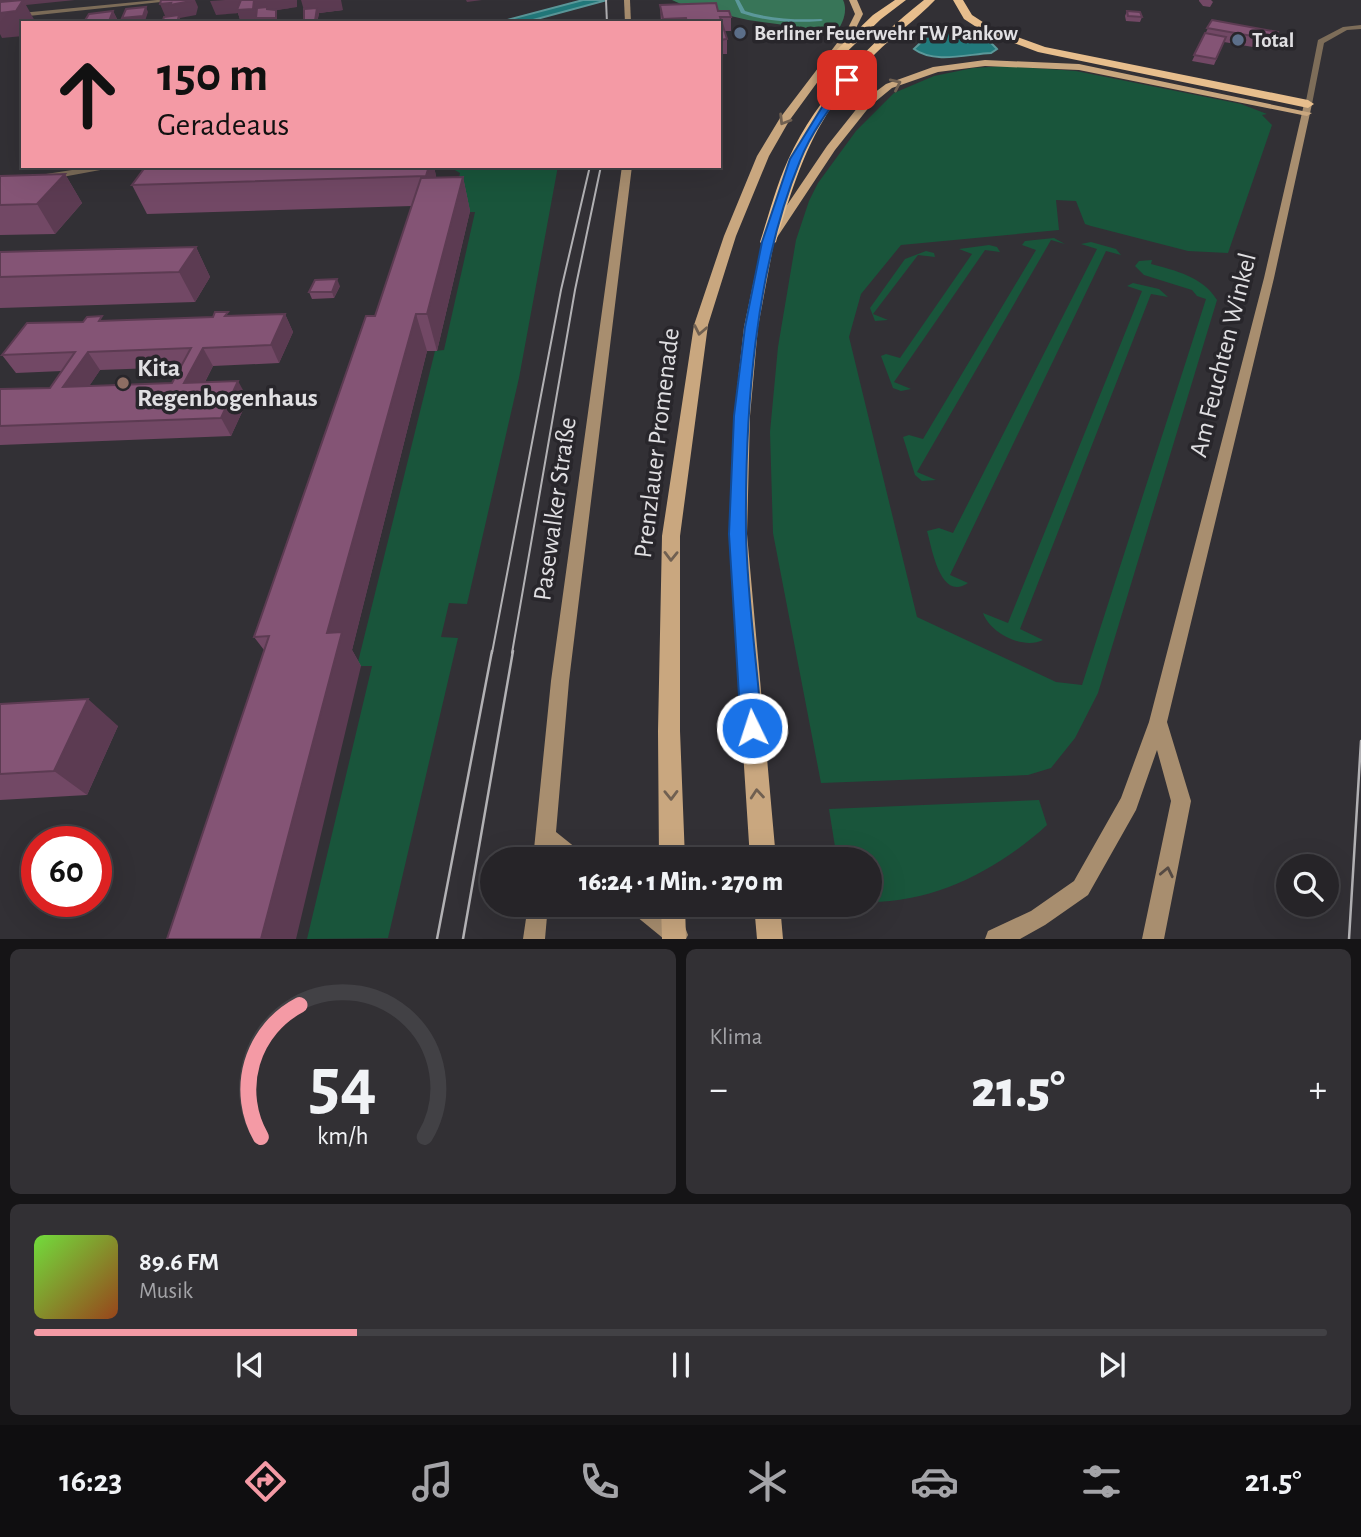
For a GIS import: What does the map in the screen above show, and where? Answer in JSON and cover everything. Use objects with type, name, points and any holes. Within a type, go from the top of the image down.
[{"type":"highway","points":[[826,66],[877,17],[901,0]]},
{"type":"highway","points":[[768,242],[795,159],[831,99],[904,21],[930,0]]},
{"type":"highway","points":[[958,0],[962,10],[978,24],[1042,50],[1307,108]]},
{"type":"main road","points":[[627,0],[628,21]]},
{"type":"main road","name":"Prenzlauer Promenade","points":[[672,847],[669,731],[671,536],[701,325],[730,236],[763,156],[784,120],[851,30],[859,14],[853,0]]},
{"type":"main road","points":[[762,847],[738,534],[742,416],[751,327],[768,242],[796,198],[866,104],[889,86],[936,69],[985,63],[1060,65],[1307,108]]},
{"type":"main road","name":"Am Feuchten Winkel","points":[[996,939],[1038,918],[1081,888],[1129,803],[1158,722],[1269,278],[1307,108]]},
{"type":"main road","name":"Pasewalker Straße","points":[[544,847],[560,681],[627,168]]},
{"type":"main road","points":[[1153,939],[1181,801],[1158,722]]},
{"type":"main road","points":[[545,836],[559,847]]},
{"type":"main road","points":[[534,939],[537,917]]},
{"type":"main road","points":[[653,917],[681,939]]},
{"type":"main road","points":[[673,917],[674,939]]},
{"type":"main road","points":[[768,917],[770,939]]},
{"type":"street","points":[[0,17],[177,0]]},
{"type":"street","name":"Am Feuchten Winkel","points":[[1307,108],[1321,42],[1345,28],[1361,27]]},
{"type":"street","points":[[39,178],[105,168]]},
{"type":"green space","points":[[672,0],[843,0],[845,12],[837,32],[748,20]]},
{"type":"green space","points":[[1006,66],[1076,71],[1241,104],[1267,114],[1262,115],[1272,125],[1228,253],[1188,251],[1091,226],[1085,224],[1076,201],[1056,200],[1059,230],[901,245],[861,294],[849,337],[917,617],[1056,682],[1082,685],[1206,299],[1197,296],[1192,290],[1144,275],[1135,266],[1139,261],[1152,260],[1151,264],[1196,280],[1217,300],[1098,693],[1075,738],[1051,768],[1028,775],[821,783],[773,533],[770,432],[778,347],[796,240],[818,183],[856,131],[894,93],[934,76],[973,68]]},
{"type":"green space","points":[[558,168],[519,378],[467,604],[449,603],[441,637],[458,638],[388,938],[307,939],[372,666],[357,666],[435,351],[444,350],[475,212],[451,212],[460,173],[453,169]]},
{"type":"green space","points":[[1054,238],[1065,244],[1051,240],[917,472],[936,480],[922,481],[915,475],[903,437],[909,435],[923,439],[1036,250],[1022,245],[1025,241]]},
{"type":"green space","points":[[1091,242],[1116,249],[1121,255],[1106,251],[950,575],[968,583],[958,587],[950,585],[939,570],[927,531],[939,528],[953,533],[1097,249],[1081,244]]},
{"type":"green space","points":[[989,245],[997,247],[1000,252],[985,250],[894,382],[911,389],[901,391],[893,388],[881,356],[886,354],[900,358],[972,254],[959,249]]},
{"type":"green space","points":[[926,251],[934,253],[935,257],[918,255],[873,314],[888,320],[875,321],[870,308],[905,259]]},
{"type":"green space","points":[[1133,283],[1159,289],[1168,297],[1151,294],[1020,629],[1043,640],[1026,643],[1008,638],[993,627],[983,613],[1008,623],[1142,291],[1127,286]]},
{"type":"green space","points":[[1039,800],[1047,825],[1009,856],[966,880],[919,896],[882,901],[882,847],[835,847],[829,809]]},
{"type":"water","points":[[583,0],[607,0],[529,21],[504,21]]},
{"type":"water","points":[[948,25],[975,33],[997,49],[991,53],[941,57],[922,54],[914,49],[938,26]]},
{"type":"building","points":[[23,0],[16,11],[0,13],[0,2]]},
{"type":"building","points":[[161,0],[191,1],[170,5],[171,3],[160,4]]},
{"type":"building","points":[[241,0],[254,0],[253,9],[237,10]]},
{"type":"building","points":[[716,3],[718,11],[729,11],[731,17],[720,17],[727,39],[721,40],[721,21],[663,19],[660,5]]},
{"type":"building","points":[[146,7],[143,16],[122,18],[126,9]]},
{"type":"building","points":[[257,8],[276,10],[276,18],[256,18]]},
{"type":"building","points":[[317,8],[315,21],[304,20],[304,9]]},
{"type":"building","points":[[113,11],[109,21],[85,21],[89,14]]},
{"type":"building","points":[[1127,11],[1140,12],[1142,17],[1128,16]]},
{"type":"building","points":[[179,15],[178,21],[163,21],[164,17]]},
{"type":"building","points":[[142,18],[141,21],[121,20]]},
{"type":"building","points":[[1212,20],[1278,32],[1275,40],[1207,28]]},
{"type":"building","points":[[1205,33],[1226,37],[1216,59],[1194,55]]},
{"type":"building","points":[[145,168],[428,168],[426,176],[132,185]]},
{"type":"building","points":[[65,174],[37,204],[0,205],[0,176]]},
{"type":"building","points":[[463,177],[427,314],[416,314],[327,633],[342,632],[261,939],[167,939],[269,636],[254,637],[366,316],[375,316],[421,178]]},
{"type":"building","points":[[196,247],[179,272],[0,277],[0,252]]},
{"type":"building","points":[[337,279],[332,292],[309,292],[315,280]]},
{"type":"building","points":[[215,312],[228,312],[225,316],[285,314],[271,345],[203,348],[184,383],[238,381],[221,418],[0,426],[0,389],[50,388],[75,352],[2,355],[27,323],[83,322],[87,317],[102,316],[99,321],[213,317]],"holes":[[[191,348],[172,383],[63,387],[88,352]]]},
{"type":"building","points":[[88,699],[54,771],[0,774],[0,704]]},
{"type":"waterway","points":[[737,0],[743,12],[763,18],[821,20]]},
{"type":"tram line","points":[[606,0],[607,21]]},
{"type":"tram line","points":[[492,653],[561,290],[590,168]]},
{"type":"tram line","points":[[512,653],[575,290],[601,168]]},
{"type":"tram line","points":[[437,939],[492,651]]},
{"type":"tram line","points":[[463,939],[513,651]]},
{"type":"tram line","points":[[1349,939],[1361,741]]},
{"type":"place","name":"Berliner Feuerwehr FW Pankow","points":[[740,33]]},
{"type":"place","name":"Total","points":[[1238,40]]},
{"type":"place","name":"Kita Regenbogenhaus","points":[[123,383]]},
{"type":"route","points":[[752,728],[738,534],[742,416],[751,327],[768,242],[795,159],[831,99],[847,80]]}]
